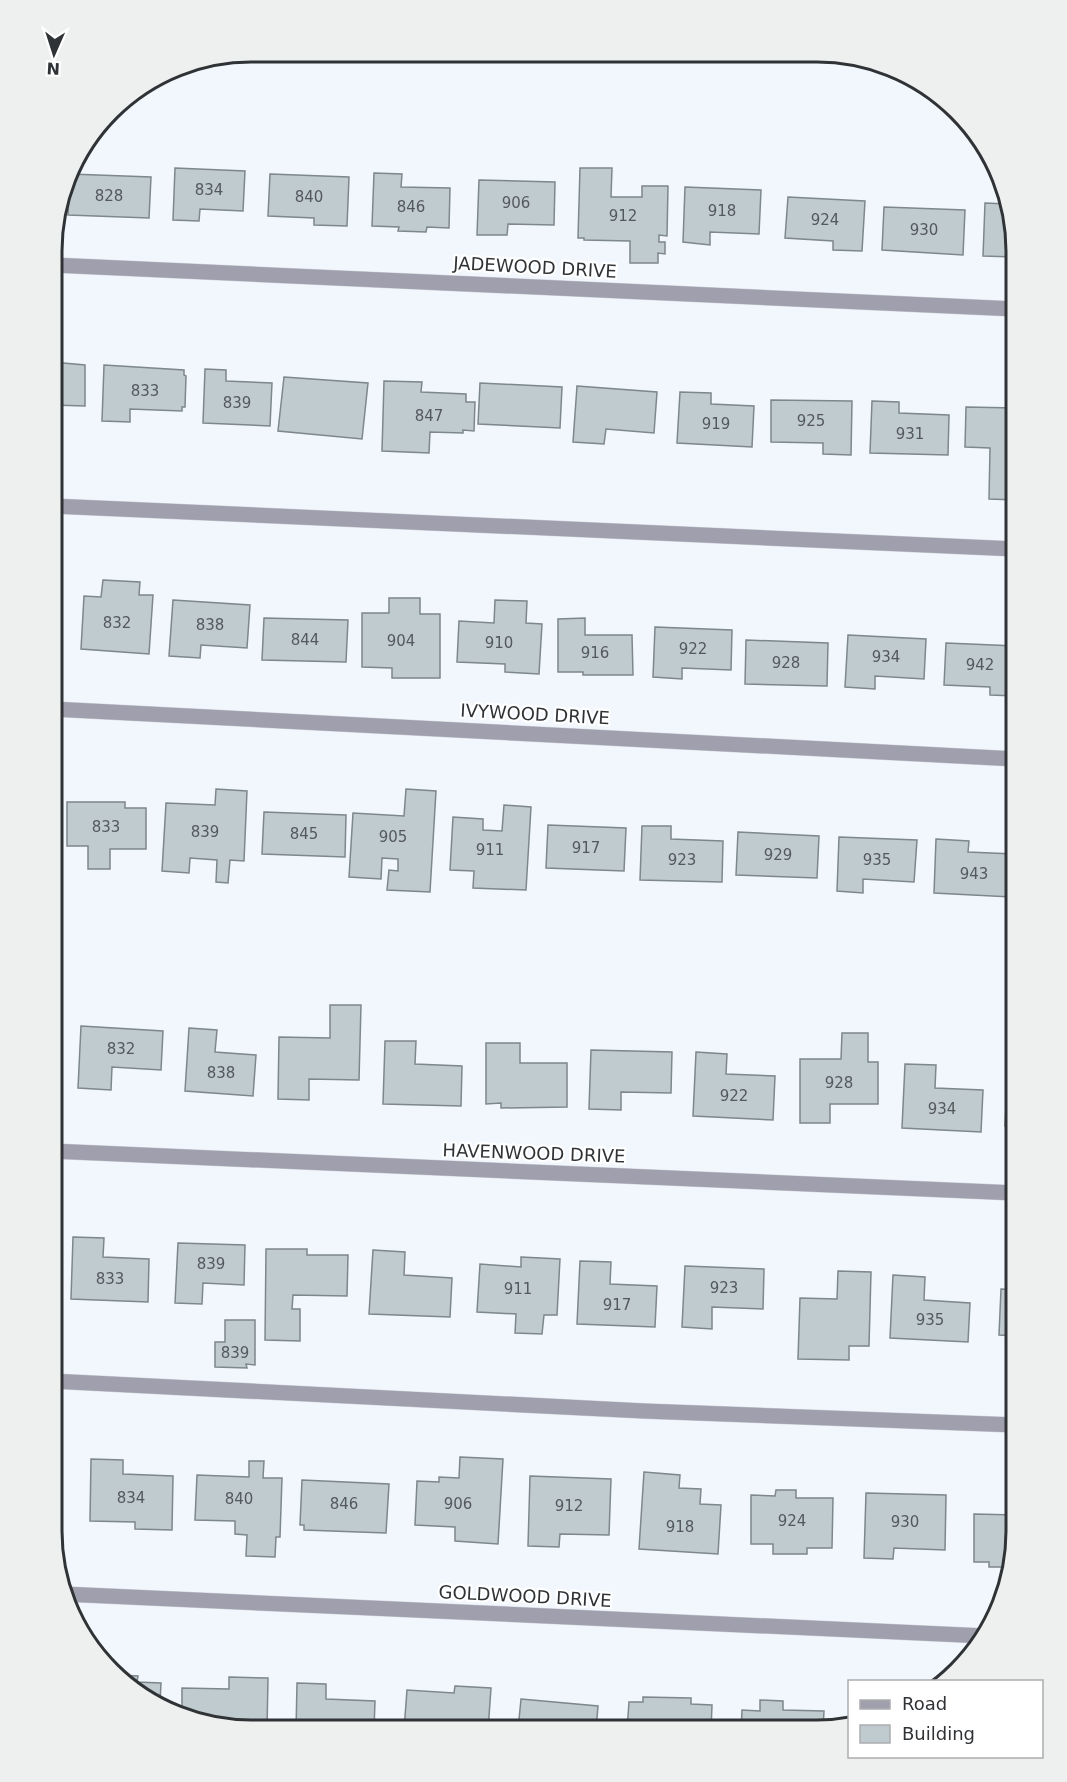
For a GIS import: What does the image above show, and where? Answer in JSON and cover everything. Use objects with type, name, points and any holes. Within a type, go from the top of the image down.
[{"type":"street","name":"JADEWOOD DRIVE","points":[[62,265],[1006,309]]},
{"type":"street","points":[[62,506],[1006,549]]},
{"type":"street","name":"IVYWOOD DRIVE","points":[[62,710],[1006,758]]},
{"type":"street","name":"HAVENWOOD DRIVE","points":[[62,1151],[1005,1193]]},
{"type":"street","points":[[62,1383],[644,1411],[1005,1425]]},
{"type":"street","name":"GOLDWOOD DRIVE","points":[[73,1594],[975,1636]]},
{"type":"building","points":[[175,168],[245,171],[243,211],[200,209],[199,221],[173,220]]},
{"type":"building","points":[[580,168],[612,168],[611,197],[642,197],[642,186],[668,186],[667,236],[659,235],[659,242],[665,242],[665,254],[658,253],[658,263],[630,263],[630,241],[578,238]]},
{"type":"building","points":[[374,173],[402,174],[401,187],[450,188],[449,228],[427,227],[426,232],[398,231],[399,227],[372,226]]},
{"type":"building","points":[[78,174],[151,177],[149,218],[68,215],[69,199]]},
{"type":"building","points":[[270,174],[349,177],[347,226],[314,225],[314,218],[268,216]]},
{"type":"building","points":[[479,180],[555,182],[554,225],[508,224],[507,235],[477,235]]},
{"type":"building","points":[[685,187],[761,190],[759,234],[710,232],[710,245],[683,242]]},
{"type":"building","points":[[788,197],[865,201],[862,251],[833,250],[833,241],[785,238]]},
{"type":"building","points":[[985,203],[1000,204],[1006,257],[983,256]]},
{"type":"building","points":[[884,207],[965,210],[963,255],[882,250]]},
{"type":"building","points":[[62,363],[85,365],[85,406],[62,405]]},
{"type":"building","points":[[104,365],[184,370],[186,376],[185,407],[182,407],[182,411],[130,409],[130,422],[102,421]]},
{"type":"building","points":[[205,369],[226,370],[226,381],[272,383],[270,426],[203,423]]},
{"type":"building","points":[[284,377],[368,383],[362,439],[278,431]]},
{"type":"building","points":[[384,381],[422,382],[421,392],[466,394],[466,402],[475,402],[474,431],[430,432],[429,453],[382,451]]},
{"type":"building","points":[[480,383],[562,387],[560,428],[478,424]]},
{"type":"building","points":[[577,386],[657,392],[654,433],[606,429],[604,444],[573,442]]},
{"type":"building","points":[[680,392],[711,393],[711,404],[754,406],[752,447],[677,443]]},
{"type":"building","points":[[771,400],[852,401],[851,455],[823,454],[823,443],[771,442]]},
{"type":"building","points":[[872,401],[899,402],[899,413],[949,415],[948,455],[870,453]]},
{"type":"building","points":[[966,407],[1006,408],[1006,500],[989,499],[990,448],[965,447]]},
{"type":"building","points":[[103,580],[140,582],[139,595],[153,595],[149,654],[81,649],[84,596],[101,597]]},
{"type":"building","points":[[389,598],[420,598],[420,614],[440,614],[440,678],[392,678],[392,668],[362,667],[362,613],[389,613]]},
{"type":"building","points":[[173,600],[250,605],[247,648],[201,645],[200,658],[169,656]]},
{"type":"building","points":[[495,600],[527,601],[526,623],[542,624],[539,674],[505,672],[505,664],[457,662],[459,621],[494,623]]},
{"type":"building","points":[[264,618],[348,620],[346,662],[262,660]]},
{"type":"building","points":[[585,618],[585,635],[632,635],[633,675],[583,675],[583,672],[558,672],[558,619]]},
{"type":"building","points":[[655,627],[732,630],[731,670],[682,668],[682,679],[653,677]]},
{"type":"building","points":[[848,635],[926,639],[924,679],[875,676],[875,689],[845,687]]},
{"type":"building","points":[[746,640],[828,643],[827,686],[745,684]]},
{"type":"building","points":[[946,643],[1006,646],[1006,696],[990,695],[990,687],[944,685]]},
{"type":"building","points":[[216,789],[247,791],[244,861],[230,860],[228,883],[216,882],[217,860],[190,858],[189,873],[162,871],[166,803],[215,805]]},
{"type":"building","points":[[406,789],[436,791],[430,892],[387,890],[389,870],[398,871],[398,859],[382,858],[381,879],[349,877],[353,813],[404,816]]},
{"type":"building","points":[[67,802],[125,802],[125,808],[146,808],[146,849],[110,849],[110,869],[88,869],[88,846],[67,846]]},
{"type":"building","points":[[504,805],[531,807],[526,890],[473,888],[474,871],[450,870],[453,817],[483,819],[483,830],[502,831]]},
{"type":"building","points":[[264,812],[346,815],[345,857],[262,854]]},
{"type":"building","points":[[548,825],[626,828],[624,871],[546,868]]},
{"type":"building","points":[[642,826],[671,826],[671,839],[723,841],[722,882],[640,880]]},
{"type":"building","points":[[738,832],[819,836],[817,878],[736,875]]},
{"type":"building","points":[[839,837],[917,840],[914,882],[863,879],[863,893],[837,891]]},
{"type":"building","points":[[936,839],[969,841],[968,852],[1006,854],[1006,897],[934,893]]},
{"type":"building","points":[[330,1005],[361,1005],[359,1080],[309,1079],[309,1100],[278,1099],[279,1037],[330,1038]]},
{"type":"building","points":[[81,1026],[163,1031],[161,1070],[112,1067],[111,1090],[78,1088]]},
{"type":"building","points":[[189,1028],[217,1030],[215,1052],[256,1055],[253,1096],[185,1091]]},
{"type":"building","points":[[842,1033],[868,1033],[868,1062],[878,1062],[878,1104],[830,1104],[830,1123],[800,1123],[800,1059],[841,1059]]},
{"type":"building","points":[[385,1041],[416,1041],[415,1064],[462,1066],[461,1106],[383,1104]]},
{"type":"building","points":[[486,1043],[520,1043],[520,1063],[567,1063],[567,1107],[501,1108],[501,1103],[486,1104]]},
{"type":"building","points":[[591,1050],[672,1052],[671,1093],[621,1092],[621,1110],[589,1109]]},
{"type":"building","points":[[696,1052],[727,1054],[726,1074],[775,1076],[773,1120],[693,1116]]},
{"type":"building","points":[[905,1064],[936,1065],[935,1088],[983,1090],[981,1132],[902,1128]]},
{"type":"building","points":[[73,1237],[104,1238],[103,1257],[149,1259],[148,1302],[71,1299]]},
{"type":"building","points":[[178,1243],[245,1245],[244,1285],[203,1283],[202,1304],[175,1303]]},
{"type":"building","points":[[266,1249],[307,1249],[307,1255],[348,1255],[347,1296],[293,1295],[292,1309],[300,1309],[300,1341],[265,1340]]},
{"type":"building","points":[[373,1250],[405,1252],[404,1275],[452,1278],[450,1317],[369,1314]]},
{"type":"building","points":[[521,1257],[560,1259],[557,1315],[544,1315],[542,1334],[515,1333],[516,1314],[477,1312],[480,1264],[521,1267]]},
{"type":"building","points":[[580,1261],[611,1262],[610,1284],[657,1286],[655,1327],[577,1324]]},
{"type":"building","points":[[685,1266],[764,1269],[763,1309],[712,1307],[712,1329],[682,1327]]},
{"type":"building","points":[[838,1271],[871,1272],[869,1346],[849,1346],[849,1360],[798,1359],[800,1298],[837,1299]]},
{"type":"building","points":[[893,1275],[925,1277],[924,1300],[970,1303],[968,1342],[890,1338]]},
{"type":"building","points":[[1001,1289],[1005,1289],[1005,1335],[999,1335]]},
{"type":"building","points":[[225,1320],[255,1320],[255,1365],[246,1364],[247,1368],[215,1367],[215,1342],[225,1342]]},
{"type":"building","points":[[460,1457],[503,1459],[498,1544],[455,1541],[455,1527],[415,1525],[417,1481],[439,1482],[439,1477],[459,1478]]},
{"type":"building","points":[[91,1459],[123,1460],[123,1474],[173,1476],[172,1530],[135,1529],[135,1522],[90,1521]]},
{"type":"building","points":[[249,1461],[264,1461],[263,1478],[282,1478],[280,1537],[276,1537],[275,1557],[246,1556],[247,1535],[235,1534],[235,1521],[195,1520],[197,1475],[249,1477]]},
{"type":"building","points":[[644,1472],[680,1475],[679,1488],[701,1489],[700,1504],[721,1505],[718,1554],[639,1549]]},
{"type":"building","points":[[530,1476],[611,1479],[609,1535],[560,1534],[559,1547],[528,1546]]},
{"type":"building","points":[[302,1480],[389,1484],[386,1533],[304,1530],[304,1525],[300,1525]]},
{"type":"building","points":[[776,1490],[796,1490],[796,1498],[833,1498],[832,1548],[807,1548],[807,1554],[773,1554],[773,1544],[751,1544],[751,1495],[775,1496]]},
{"type":"building","points":[[866,1493],[946,1495],[945,1550],[894,1548],[893,1559],[864,1558]]},
{"type":"building","points":[[974,1514],[1005,1515],[1002,1567],[989,1567],[989,1562],[974,1562]]},
{"type":"building","points":[[129,1676],[138,1676],[137,1682],[161,1683],[160,1697],[135,1681]]},
{"type":"building","points":[[229,1677],[268,1678],[267,1720],[226,1719],[182,1707],[182,1688],[229,1689]]},
{"type":"building","points":[[297,1683],[326,1684],[326,1699],[375,1701],[374,1720],[296,1720]]},
{"type":"building","points":[[455,1686],[491,1688],[489,1720],[405,1720],[407,1690],[454,1693]]},
{"type":"building","points":[[643,1697],[691,1698],[691,1704],[712,1705],[711,1720],[628,1720],[629,1702],[643,1702]]},
{"type":"building","points":[[521,1699],[598,1706],[597,1720],[519,1720]]},
{"type":"building","points":[[760,1700],[783,1701],[783,1710],[824,1711],[824,1720],[742,1720],[742,1710],[760,1711]]}]
